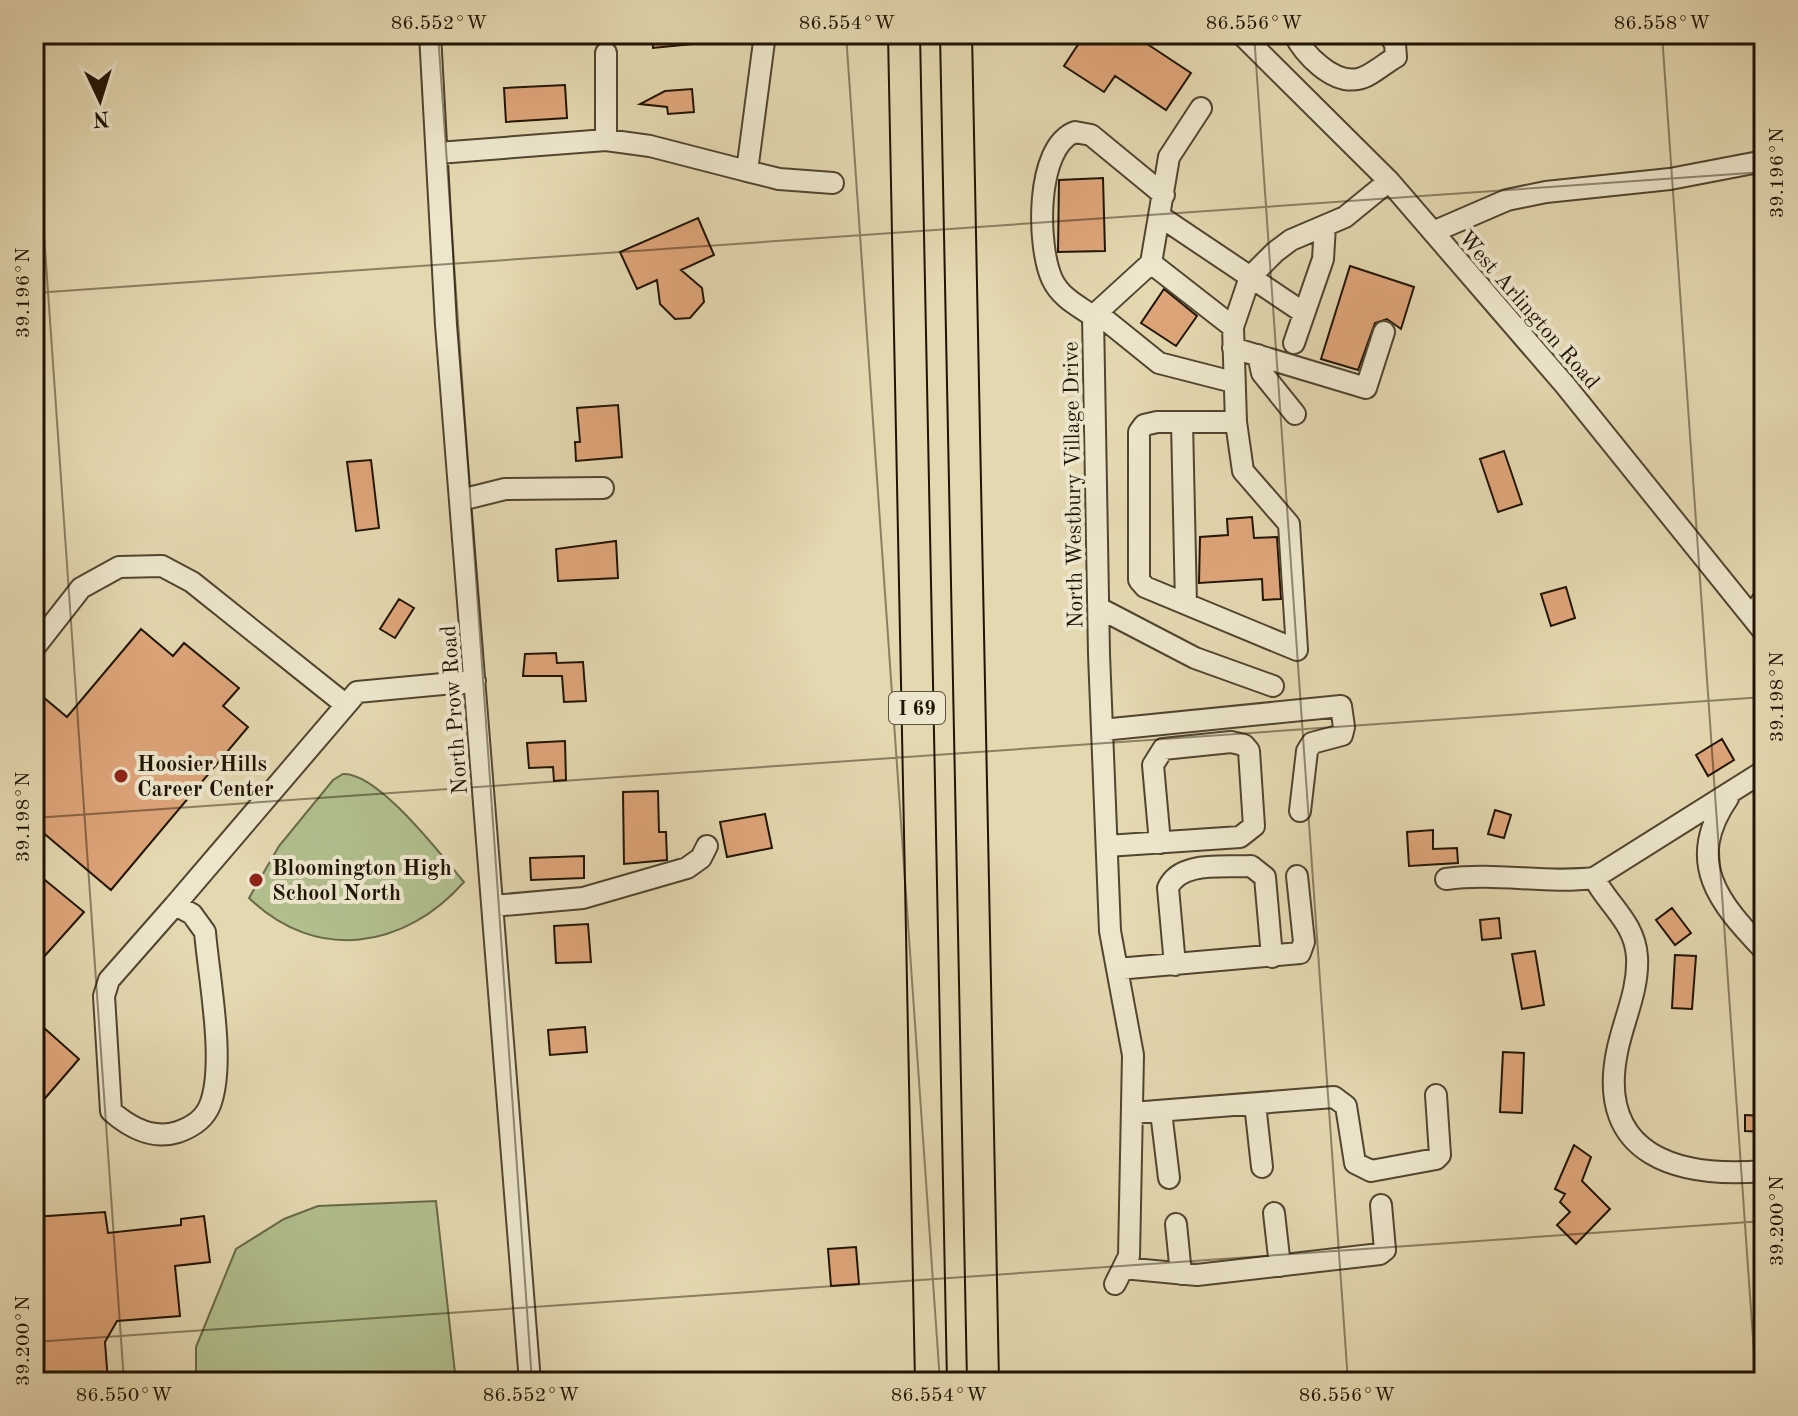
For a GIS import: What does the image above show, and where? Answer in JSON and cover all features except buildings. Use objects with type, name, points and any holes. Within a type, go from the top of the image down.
[{"type":"highway","name":"I 69","points":[[904,34],[931,1382]]},
{"type":"highway","name":"I 69","points":[[956,34],[983,1382]]},
{"type":"street","name":"North Prow Road","points":[[430,34],[446,325],[530,1382]]},
{"type":"street","points":[[747,171],[765,34]]},
{"type":"street","name":"West Arlington Road","points":[[1241,34],[1389,181],[1565,385],[1758,624]]},
{"type":"street","points":[[1294,34],[1301,47],[1337,78],[1359,80],[1396,57],[1395,44],[1389,34]]},
{"type":"street","points":[[606,53],[606,140]]},
{"type":"street","points":[[1201,108],[1169,157],[1151,263],[1233,337],[1258,355],[1366,388],[1384,332]]},
{"type":"street","points":[[1164,195],[1091,135],[1075,132],[1057,144],[1043,182],[1048,267],[1064,297],[1095,314],[1159,363],[1233,382]]},
{"type":"street","points":[[438,153],[606,140],[650,146],[779,179],[833,183]]},
{"type":"street","points":[[1433,232],[1507,200],[1546,192],[1670,179],[1764,161]]},
{"type":"street","points":[[1236,422],[1157,422],[1144,425],[1139,432],[1139,580],[1145,587],[1297,650],[1289,524],[1283,513],[1243,471],[1233,382],[1233,337],[1250,277],[1291,240],[1358,208],[1389,181]]},
{"type":"street","points":[[1161,217],[1304,313]]},
{"type":"street","points":[[1294,343],[1323,259],[1325,226]]},
{"type":"street","name":"North Westbury Village Drive","points":[[1151,263],[1095,314],[1102,730],[1110,931],[1133,1055],[1129,1256],[1119,1276],[1181,1274]]},
{"type":"street","points":[[1258,355],[1262,373],[1295,414]]},
{"type":"street","points":[[1182,422],[1186,604]]},
{"type":"street","points":[[461,500],[505,489],[603,488]]},
{"type":"street","points":[[34,648],[81,588],[119,567],[162,566],[192,582],[346,705]]},
{"type":"street","points":[[1758,624],[1764,598]]},
{"type":"street","points":[[1099,608],[1195,658],[1273,686]]},
{"type":"street","points":[[175,905],[192,914],[205,932],[218,1074],[209,1107],[195,1126],[156,1135],[136,1128],[111,1111],[104,996],[109,980],[357,692],[475,681]]},
{"type":"street","points":[[1102,730],[1341,706],[1342,735],[1312,743],[1307,751],[1300,811]]},
{"type":"street","points":[[1200,720],[1203,745]]},
{"type":"street","points":[[1107,846],[1160,843],[1240,837],[1254,826],[1249,751],[1244,745],[1231,742],[1163,749],[1157,756],[1153,765],[1160,843]]},
{"type":"street","points":[[1446,879],[1501,877],[1570,881],[1594,878],[1764,771]]},
{"type":"street","points":[[1730,795],[1714,821],[1708,842],[1709,874],[1725,908],[1764,950]]},
{"type":"street","points":[[493,906],[583,898],[687,868],[701,858],[707,846]]},
{"type":"street","points":[[1175,965],[1168,888],[1172,878],[1183,870],[1251,866],[1260,870],[1265,877],[1272,957]]},
{"type":"street","points":[[1117,969],[1294,956],[1300,953],[1304,942],[1297,876]]},
{"type":"street","points":[[1594,878],[1629,925],[1638,960],[1617,1053],[1612,1099],[1628,1132],[1655,1157],[1686,1170],[1721,1174],[1764,1171]]},
{"type":"street","points":[[1132,1113],[1341,1099],[1346,1106],[1355,1163],[1371,1171],[1436,1159],[1440,1155],[1436,1095]]},
{"type":"street","points":[[1255,1104],[1262,1167]]},
{"type":"street","points":[[1161,1112],[1169,1178]]},
{"type":"street","points":[[1176,1224],[1181,1274],[1280,1266],[1380,1254],[1385,1250],[1381,1205]]},
{"type":"street","points":[[1274,1213],[1280,1266]]},
{"type":"green space","points":[[343,774],[357,777],[391,800],[464,882],[441,905],[415,922],[388,934],[360,940],[331,939],[303,932],[275,919],[249,898],[279,846],[333,780]]},
{"type":"green space","points":[[436,1201],[456,1382],[196,1382],[196,1347],[236,1249],[284,1219],[318,1206]]},
{"type":"place","name":"Hoosier Hills Career Center","points":[[121,776]]},
{"type":"place","name":"Bloomington High School North","points":[[256,880]]}]
